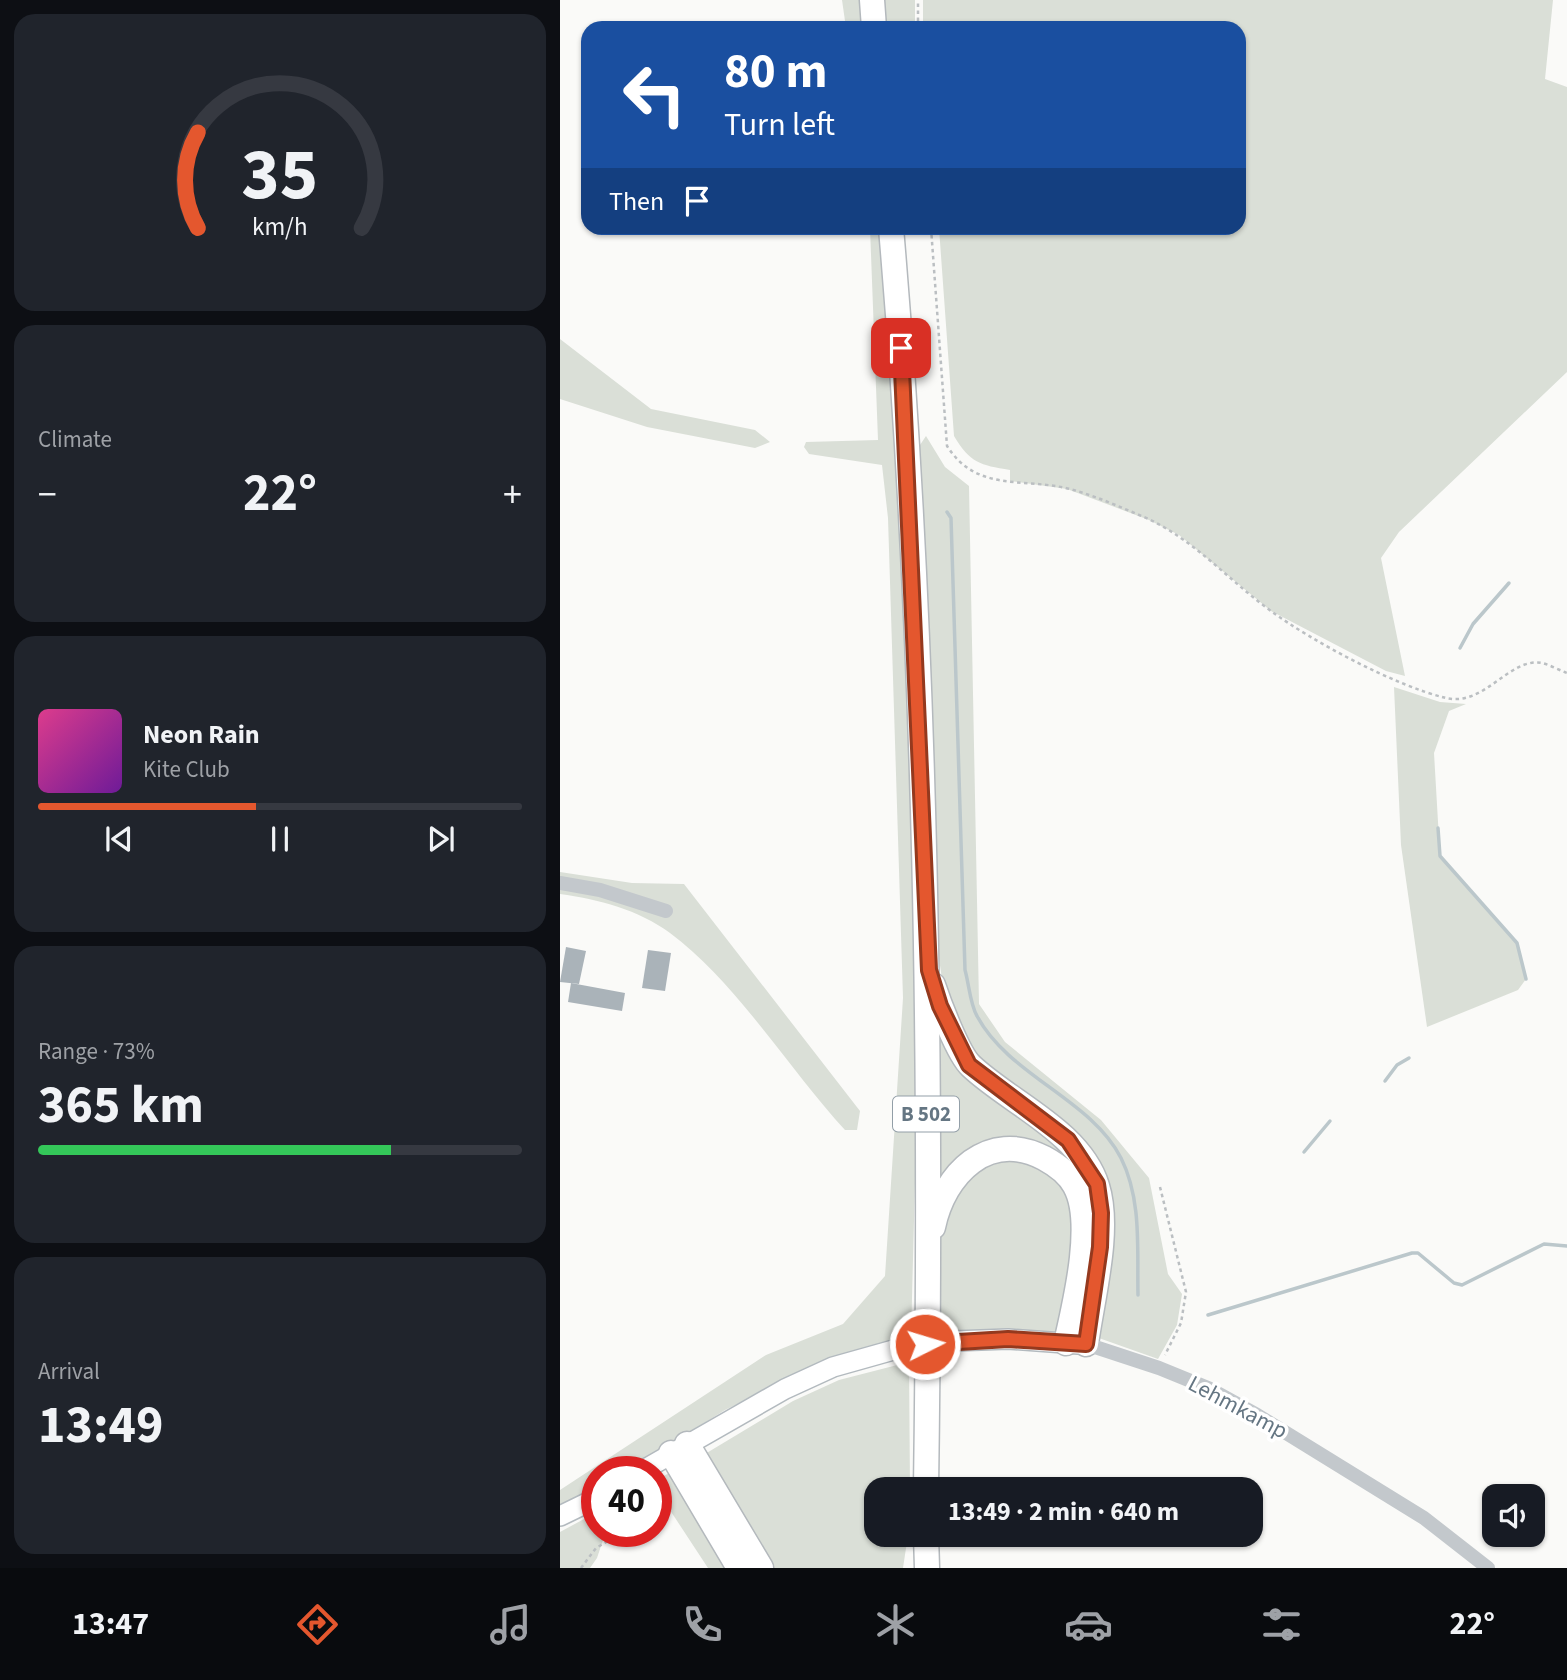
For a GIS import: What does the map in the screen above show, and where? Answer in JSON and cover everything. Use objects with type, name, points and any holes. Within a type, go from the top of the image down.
[{"type":"highway","points":[[872,0],[874,21]]},
{"type":"highway","name":"B 502","points":[[892,235],[899,321],[920,720],[929,970],[926,1477]]},
{"type":"highway","points":[[929,970],[940,1006],[969,1065],[1068,1140],[1097,1184],[1101,1213],[1100,1247],[1076,1344]]},
{"type":"highway","points":[[926,1258],[937,1207],[958,1174],[978,1156],[998,1149],[1029,1150],[1056,1164],[1076,1186],[1085,1231],[1076,1344]]},
{"type":"highway","points":[[679,1449],[738,1568]]},
{"type":"highway","points":[[679,1449],[761,1568]]},
{"type":"highway","points":[[913,1568],[922,1547]]},
{"type":"highway","points":[[926,1547],[927,1568]]},
{"type":"street","points":[[560,883],[600,890],[666,911]]},
{"type":"street","name":"Lehmkamp","points":[[679,1449],[785,1389],[832,1367],[897,1349],[954,1341],[1008,1339],[1076,1344],[1159,1368],[1208,1388],[1257,1415],[1424,1518],[1488,1568]]},
{"type":"street","points":[[667,1456],[679,1449]]},
{"type":"street","points":[[560,1516],[581,1505]]},
{"type":"path","points":[[918,0],[918,21]]},
{"type":"path","points":[[932,235],[947,446],[956,461],[970,472],[985,478],[1067,489],[1149,520],[1180,535],[1271,611],[1319,642],[1385,674],[1446,698],[1466,700],[1526,665],[1541,663],[1567,673]]},
{"type":"path","points":[[1159,1368],[1181,1323],[1186,1292],[1160,1187]]},
{"type":"path","points":[[581,1568],[598,1547]]},
{"type":"shaded area","points":[[842,0],[865,0],[866,21],[845,21]]},
{"type":"shaded area","points":[[880,0],[915,0],[915,21],[882,21]]},
{"type":"shaded area","points":[[923,0],[1553,0],[1545,79],[1567,87],[1567,372],[1399,532],[1381,558],[1405,676],[1386,671],[1271,611],[1179,535],[1149,520],[1067,489],[1010,481],[1010,470],[977,461],[965,452],[954,436],[940,235],[1246,235],[1246,21],[923,21]]},
{"type":"shaded area","points":[[870,235],[885,235],[901,459],[918,1067],[911,1336],[829,1359],[725,1410],[652,1456],[612,1456],[766,1355],[843,1324],[885,1276],[903,998],[888,518],[882,465],[809,454],[804,447],[806,442],[878,440]]},
{"type":"shaded area","points":[[560,339],[651,409],[755,430],[770,442],[755,448],[647,427],[560,399]]},
{"type":"shaded area","points":[[926,436],[945,467],[969,486],[979,1004],[1005,1042],[1101,1120],[1149,1178],[1168,1274],[1182,1294],[1177,1325],[1158,1359],[1096,1337],[1109,1201],[976,1059],[946,1006],[938,952],[916,451]]},
{"type":"shaded area","points":[[1394,687],[1440,702],[1466,704],[1449,711],[1434,753],[1440,856],[1517,943],[1526,979],[1518,990],[1427,1027],[1401,845]]},
{"type":"shaded area","points":[[560,872],[632,883],[684,884],[860,1111],[857,1130],[845,1130],[740,1001],[694,953],[658,925],[632,912],[603,902],[560,894]]},
{"type":"shaded area","points":[[932,1003],[944,1032],[1068,1150],[1084,1188],[988,1144],[932,1200]]},
{"type":"shaded area","points":[[990,1158],[1035,1158],[1072,1193],[1081,1227],[1063,1332],[941,1331],[939,1241],[950,1196]]},
{"type":"shaded area","points":[[909,1362],[910,1477],[864,1477],[864,1547],[906,1547],[903,1568],[768,1568],[700,1457],[793,1401],[839,1380]]},
{"type":"shaded area","points":[[672,1472],[734,1568],[708,1568],[672,1513]]},
{"type":"shaded area","points":[[581,1476],[581,1496],[560,1507],[560,1490]]},
{"type":"shaded area","points":[[581,1521],[581,1547],[601,1547],[590,1568],[560,1568],[560,1532]]},
{"type":"building","points":[[566,947],[586,951],[579,984],[560,982]]},
{"type":"building","points":[[648,950],[671,953],[665,991],[642,988]]},
{"type":"building","points":[[571,983],[625,993],[622,1011],[568,1002]]},
{"type":"waterway","points":[[947,512],[951,518],[965,970],[971,1000],[977,1016],[991,1037],[1029,1072],[1090,1119],[1108,1137],[1121,1158],[1128,1174],[1135,1208],[1138,1295]]},
{"type":"waterway","points":[[1460,648],[1473,624],[1509,583]]},
{"type":"waterway","points":[[1438,828],[1440,856],[1517,943],[1526,979]]},
{"type":"waterway","points":[[1385,1081],[1397,1065],[1409,1058]]},
{"type":"waterway","points":[[1304,1152],[1330,1121]]},
{"type":"waterway","points":[[1208,1315],[1412,1253],[1418,1253],[1454,1283],[1462,1285],[1544,1244],[1567,1246]]},
{"type":"route","points":[[901,348],[920,720],[929,970],[940,1006],[969,1065],[1068,1140],[1097,1184],[1101,1213],[1100,1247],[1086,1344],[1008,1339],[925,1344]]}]
